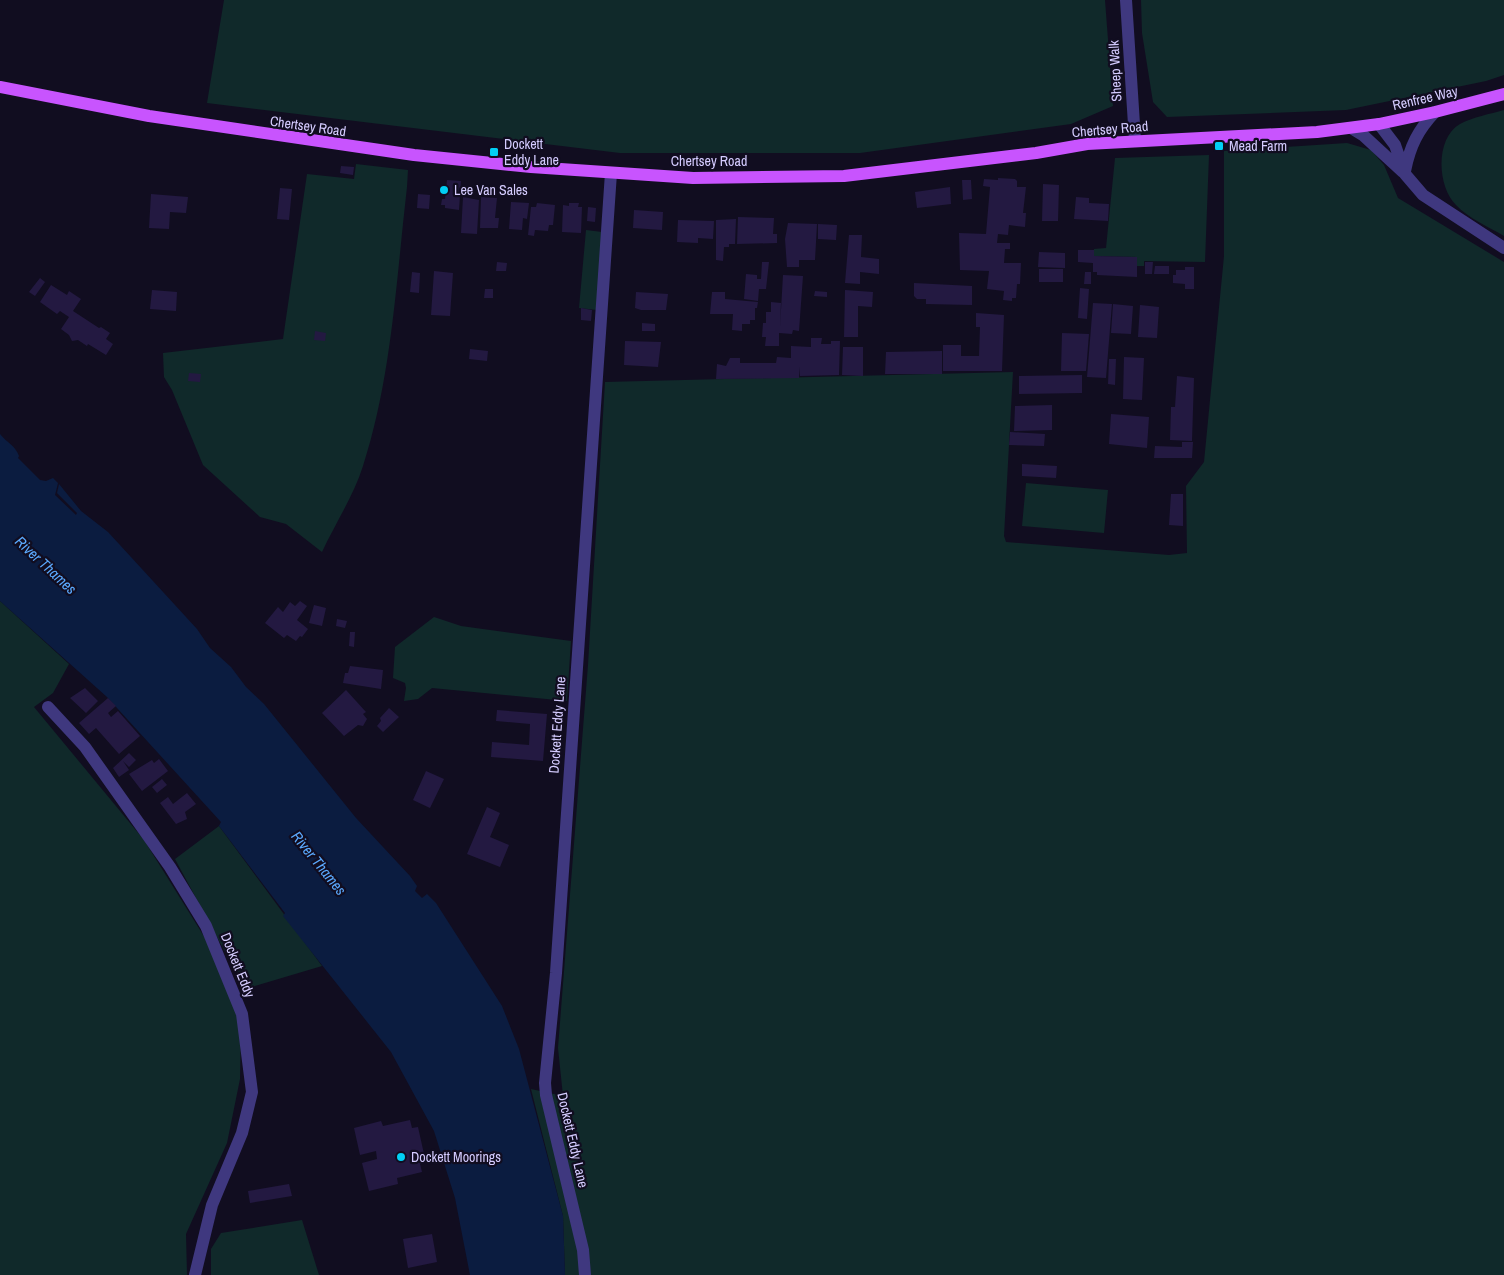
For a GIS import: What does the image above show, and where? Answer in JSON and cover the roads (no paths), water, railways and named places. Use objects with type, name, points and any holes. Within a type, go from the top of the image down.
[{"type":"main road","name":"Chertsey Road","points":[[0,87],[101,108],[306,141],[436,158],[693,178],[844,176],[1027,154],[1087,144],[1135,140],[1235,138],[1351,128]]},
{"type":"main road","name":"Renfree Way","points":[[1351,128],[1436,112],[1504,94]]},
{"type":"street","name":"Sheep Walk","points":[[1126,0],[1135,140]]},
{"type":"street","points":[[1405,174],[1413,140],[1423,125],[1436,112]]},
{"type":"street","points":[[1379,124],[1395,145],[1405,174]]},
{"type":"street","points":[[1351,128],[1364,136],[1405,174],[1422,195],[1504,248]]},
{"type":"street","name":"Dockett Eddy Lane","points":[[585,1275],[583,1250],[546,1095],[545,1083],[556,973],[611,173]]},
{"type":"street","name":"Dockett Eddy","points":[[48,707],[85,747],[170,867],[206,926],[242,1014],[252,1092],[242,1133],[212,1205],[195,1275]]},
{"type":"water","name":"River Thames","points":[[0,434],[15,449],[19,456],[18,458],[40,480],[46,481],[53,478],[58,483],[55,495],[76,515],[77,513],[57,493],[59,484],[81,511],[108,532],[197,629],[210,648],[231,667],[246,687],[264,704],[356,818],[410,876],[417,886],[415,891],[422,898],[427,894],[436,903],[502,1006],[519,1049],[563,1216],[565,1275],[470,1275],[455,1198],[434,1131],[391,1052],[283,916],[285,913],[219,826],[221,822],[107,697],[0,601]]},
{"type":"place","name":"Mead Farm","points":[[1219,146]]},
{"type":"place","name":"Dockett Eddy Lane","points":[[494,152]]},
{"type":"place","name":"Lee Van Sales","points":[[444,190]]},
{"type":"place","name":"Dockett Moorings","points":[[401,1157]]}]
